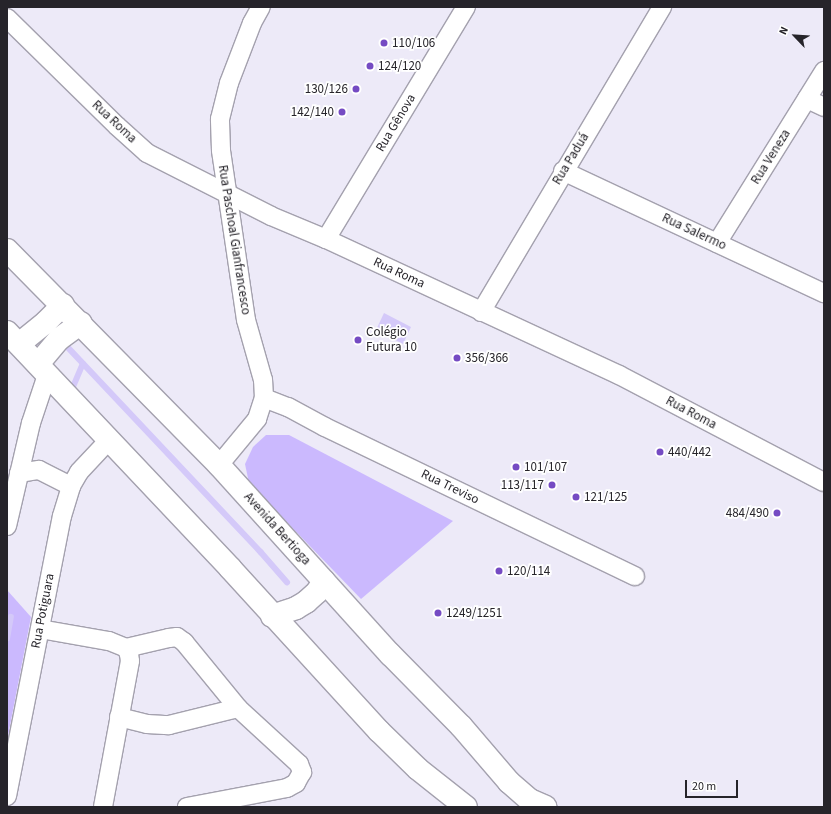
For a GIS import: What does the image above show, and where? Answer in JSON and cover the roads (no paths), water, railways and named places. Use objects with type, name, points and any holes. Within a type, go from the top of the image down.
[{"type":"street","name":"Rua Paschoal Gianfrancesco","points":[[219,465],[257,419],[264,398],[263,380],[246,320],[221,150],[220,119],[229,83],[252,22],[261,7]]},
{"type":"street","name":"Rua Gênova","points":[[326,240],[466,7]]},
{"type":"street","name":"Rua Paduá","points":[[480,312],[662,7]]},
{"type":"street","name":"Rua Roma","points":[[12,15],[117,126],[147,153],[228,195],[619,375],[824,482]]},
{"type":"street","name":"Rua Veneza","points":[[717,243],[824,71]]},
{"type":"street","points":[[807,99],[824,108]]},
{"type":"street","name":"Rua Salermo","points":[[563,171],[824,293]]},
{"type":"street","name":"Avenida Bertioga","points":[[7,250],[63,305],[219,465],[390,654],[461,726],[509,782],[536,805]]},
{"type":"street","points":[[63,305],[46,322],[13,338],[230,568],[379,732],[418,769],[466,807]]},
{"type":"street","points":[[7,526],[42,370],[50,347],[80,323]]},
{"type":"street","name":"Rua Treviso","points":[[264,398],[288,407],[325,427],[635,576]]},
{"type":"street","name":"Rua Potiguara","points":[[7,796],[62,516],[71,486],[89,459],[109,440]]},
{"type":"street","points":[[19,473],[39,470],[71,486]]},
{"type":"street","points":[[272,616],[296,608],[306,602],[317,592],[324,581]]},
{"type":"street","points":[[40,629],[109,641],[126,648],[177,637],[184,642],[238,708],[299,764],[302,772],[296,783],[287,788],[187,807]]},
{"type":"street","points":[[103,807],[130,662],[126,648]]},
{"type":"street","points":[[119,717],[146,724],[169,725],[238,708]]},
{"type":"waterway","points":[[63,342],[261,552],[287,582]]},
{"type":"waterway","points":[[73,387],[83,364]]},
{"type":"waterway","points":[[7,639],[11,617]]},
{"type":"place","name":"110/106","points":[[384,43]]},
{"type":"place","name":"124/120","points":[[370,66]]},
{"type":"place","name":"130/126","points":[[356,89]]},
{"type":"place","name":"142/140","points":[[342,112]]},
{"type":"place","name":"Colégio Futura 10","points":[[358,340]]},
{"type":"place","name":"356/366","points":[[457,358]]},
{"type":"place","name":"440/442","points":[[660,452]]},
{"type":"place","name":"101/107","points":[[516,467]]},
{"type":"place","name":"113/117","points":[[552,485]]},
{"type":"place","name":"121/125","points":[[576,497]]},
{"type":"place","name":"484/490","points":[[777,513]]},
{"type":"place","name":"120/114","points":[[499,571]]},
{"type":"place","name":"1249/1251","points":[[438,613]]}]
